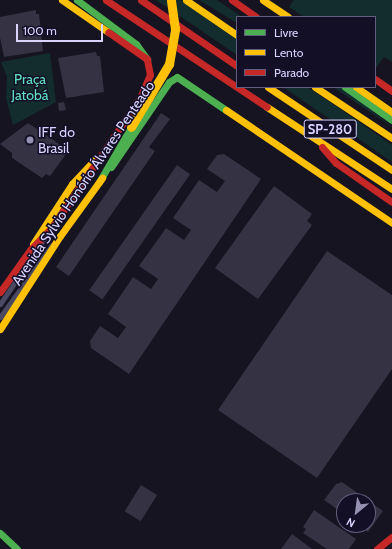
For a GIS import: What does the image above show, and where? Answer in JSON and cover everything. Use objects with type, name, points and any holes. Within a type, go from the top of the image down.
[{"type":"main road","points":[[62,0],[147,59]]},
{"type":"main road","points":[[77,0],[136,44],[147,59]]},
{"type":"main road","points":[[106,0],[236,87]]},
{"type":"main road","points":[[141,0],[236,65]]},
{"type":"main road","points":[[99,182],[169,64],[175,29],[171,0]]},
{"type":"main road","points":[[186,0],[236,34]]},
{"type":"main road","points":[[231,0],[249,16]]},
{"type":"main road","points":[[231,0],[255,16]]},
{"type":"main road","points":[[264,0],[287,16]]},
{"type":"main road","name":"Avenida Sylvio Honório Álvares Penteado","points":[[0,292],[30,250],[52,227],[105,150],[148,83],[150,70],[147,59]]},
{"type":"main road","name":"Avenida Sylvio Honório Álvares Penteado","points":[[0,329],[60,236],[120,156],[172,77],[177,76],[392,223]]},
{"type":"main road","points":[[376,80],[392,91]]},
{"type":"main road","points":[[238,88],[392,189]]},
{"type":"main road","name":"SP-280","points":[[269,88],[392,170]]},
{"type":"main road","name":"SP-280","points":[[317,88],[392,138]]},
{"type":"main road","points":[[346,88],[392,120]]},
{"type":"main road","points":[[357,88],[392,112]]},
{"type":"main road","points":[[317,141],[336,163],[392,202]]},
{"type":"main road","points":[[30,250],[72,184],[105,150]]},
{"type":"main road","points":[[0,533],[17,549]]},
{"type":"main road","points":[[377,549],[392,537]]},
{"type":"street","points":[[0,304],[52,227]]},
{"type":"street","points":[[0,317],[47,249],[60,236]]},
{"type":"green space","points":[[156,0],[180,0],[236,38],[236,54]]},
{"type":"green space","points":[[199,0],[217,0],[241,16],[236,16],[236,22]]},
{"type":"green space","points":[[294,0],[392,0],[392,62],[384,57],[376,68],[376,16],[302,16],[289,7]]},
{"type":"green space","name":"Praça Jatobá","points":[[50,53],[56,102],[13,125],[6,98],[7,77],[1,62]]},
{"type":"green space","points":[[284,88],[309,88],[336,106],[392,145],[392,162]]},
{"type":"green space","points":[[334,88],[343,88],[392,127]]},
{"type":"building","points":[[36,10],[36,14],[39,14],[43,51],[4,57],[0,38],[0,17]]},
{"type":"building","points":[[96,52],[97,56],[100,56],[104,92],[66,98],[58,58]]},
{"type":"building","points":[[64,102],[66,110],[59,111],[58,103]]},
{"type":"building","points":[[161,113],[170,119],[149,147],[155,151],[69,276],[56,267]]},
{"type":"building","points":[[28,123],[65,148],[63,151],[66,154],[50,176],[46,174],[42,178],[12,158],[12,153],[0,144]]},
{"type":"building","points":[[224,154],[261,179],[129,374],[91,348],[90,341],[100,326],[118,338],[126,327],[108,314],[133,277],[151,289],[158,279],[139,266],[166,228],[184,240],[191,230],[173,218],[199,180],[217,192],[225,181],[207,169],[217,155]]},
{"type":"building","points":[[177,165],[190,174],[102,300],[89,290]]},
{"type":"building","points":[[274,186],[312,214],[307,221],[312,225],[258,299],[215,268]]},
{"type":"building","points":[[327,251],[392,295],[392,369],[317,478],[218,410]]},
{"type":"building","points":[[342,482],[358,493],[336,493],[336,508],[324,500],[336,484]]},
{"type":"building","points":[[141,485],[157,495],[141,521],[125,511]]},
{"type":"building","points":[[376,506],[383,511],[376,521]]},
{"type":"building","points":[[314,510],[336,525],[336,533],[347,533],[356,539],[349,549],[327,549],[303,533],[306,529],[303,527]]},
{"type":"building","points":[[292,534],[312,549],[281,549]]},
{"type":"traffic: fast","points":[[77,0],[136,44],[147,59]]},
{"type":"traffic: fast","points":[[111,167],[169,82],[177,77],[226,110]]},
{"type":"traffic: fast","points":[[346,88],[392,120]]},
{"type":"traffic: fast","points":[[99,182],[131,127]]},
{"type":"traffic: fast","points":[[0,533],[17,549]]},
{"type":"traffic: slow","points":[[62,0],[108,32]]},
{"type":"traffic: slow","points":[[131,127],[169,64],[175,29],[171,0]]},
{"type":"traffic: slow","points":[[186,0],[236,34]]},
{"type":"traffic: slow","points":[[263,0],[287,16]]},
{"type":"traffic: slow","points":[[269,88],[392,170]]},
{"type":"traffic: slow","points":[[317,88],[392,138]]},
{"type":"traffic: slow","points":[[357,88],[392,112]]},
{"type":"traffic: slow","points":[[267,107],[392,189]]},
{"type":"traffic: slow","points":[[226,110],[392,223]]},
{"type":"traffic: slow","points":[[33,244],[72,184],[96,158]]},
{"type":"traffic: slow","points":[[0,329],[60,236],[102,178]]},
{"type":"traffic: jam","points":[[106,0],[236,86]]},
{"type":"traffic: jam","points":[[141,0],[236,65]]},
{"type":"traffic: jam","points":[[232,0],[255,16]]},
{"type":"traffic: jam","points":[[0,292],[30,250],[52,227],[140,98],[150,75],[147,59],[108,32]]},
{"type":"traffic: jam","points":[[376,80],[392,91]]},
{"type":"traffic: jam","points":[[238,88],[267,107]]},
{"type":"traffic: jam","points":[[322,147],[336,163],[392,202]]},
{"type":"traffic: jam","points":[[377,549],[392,537]]},
{"type":"place","name":"IFF do Brasil","points":[[30,140]]}]
